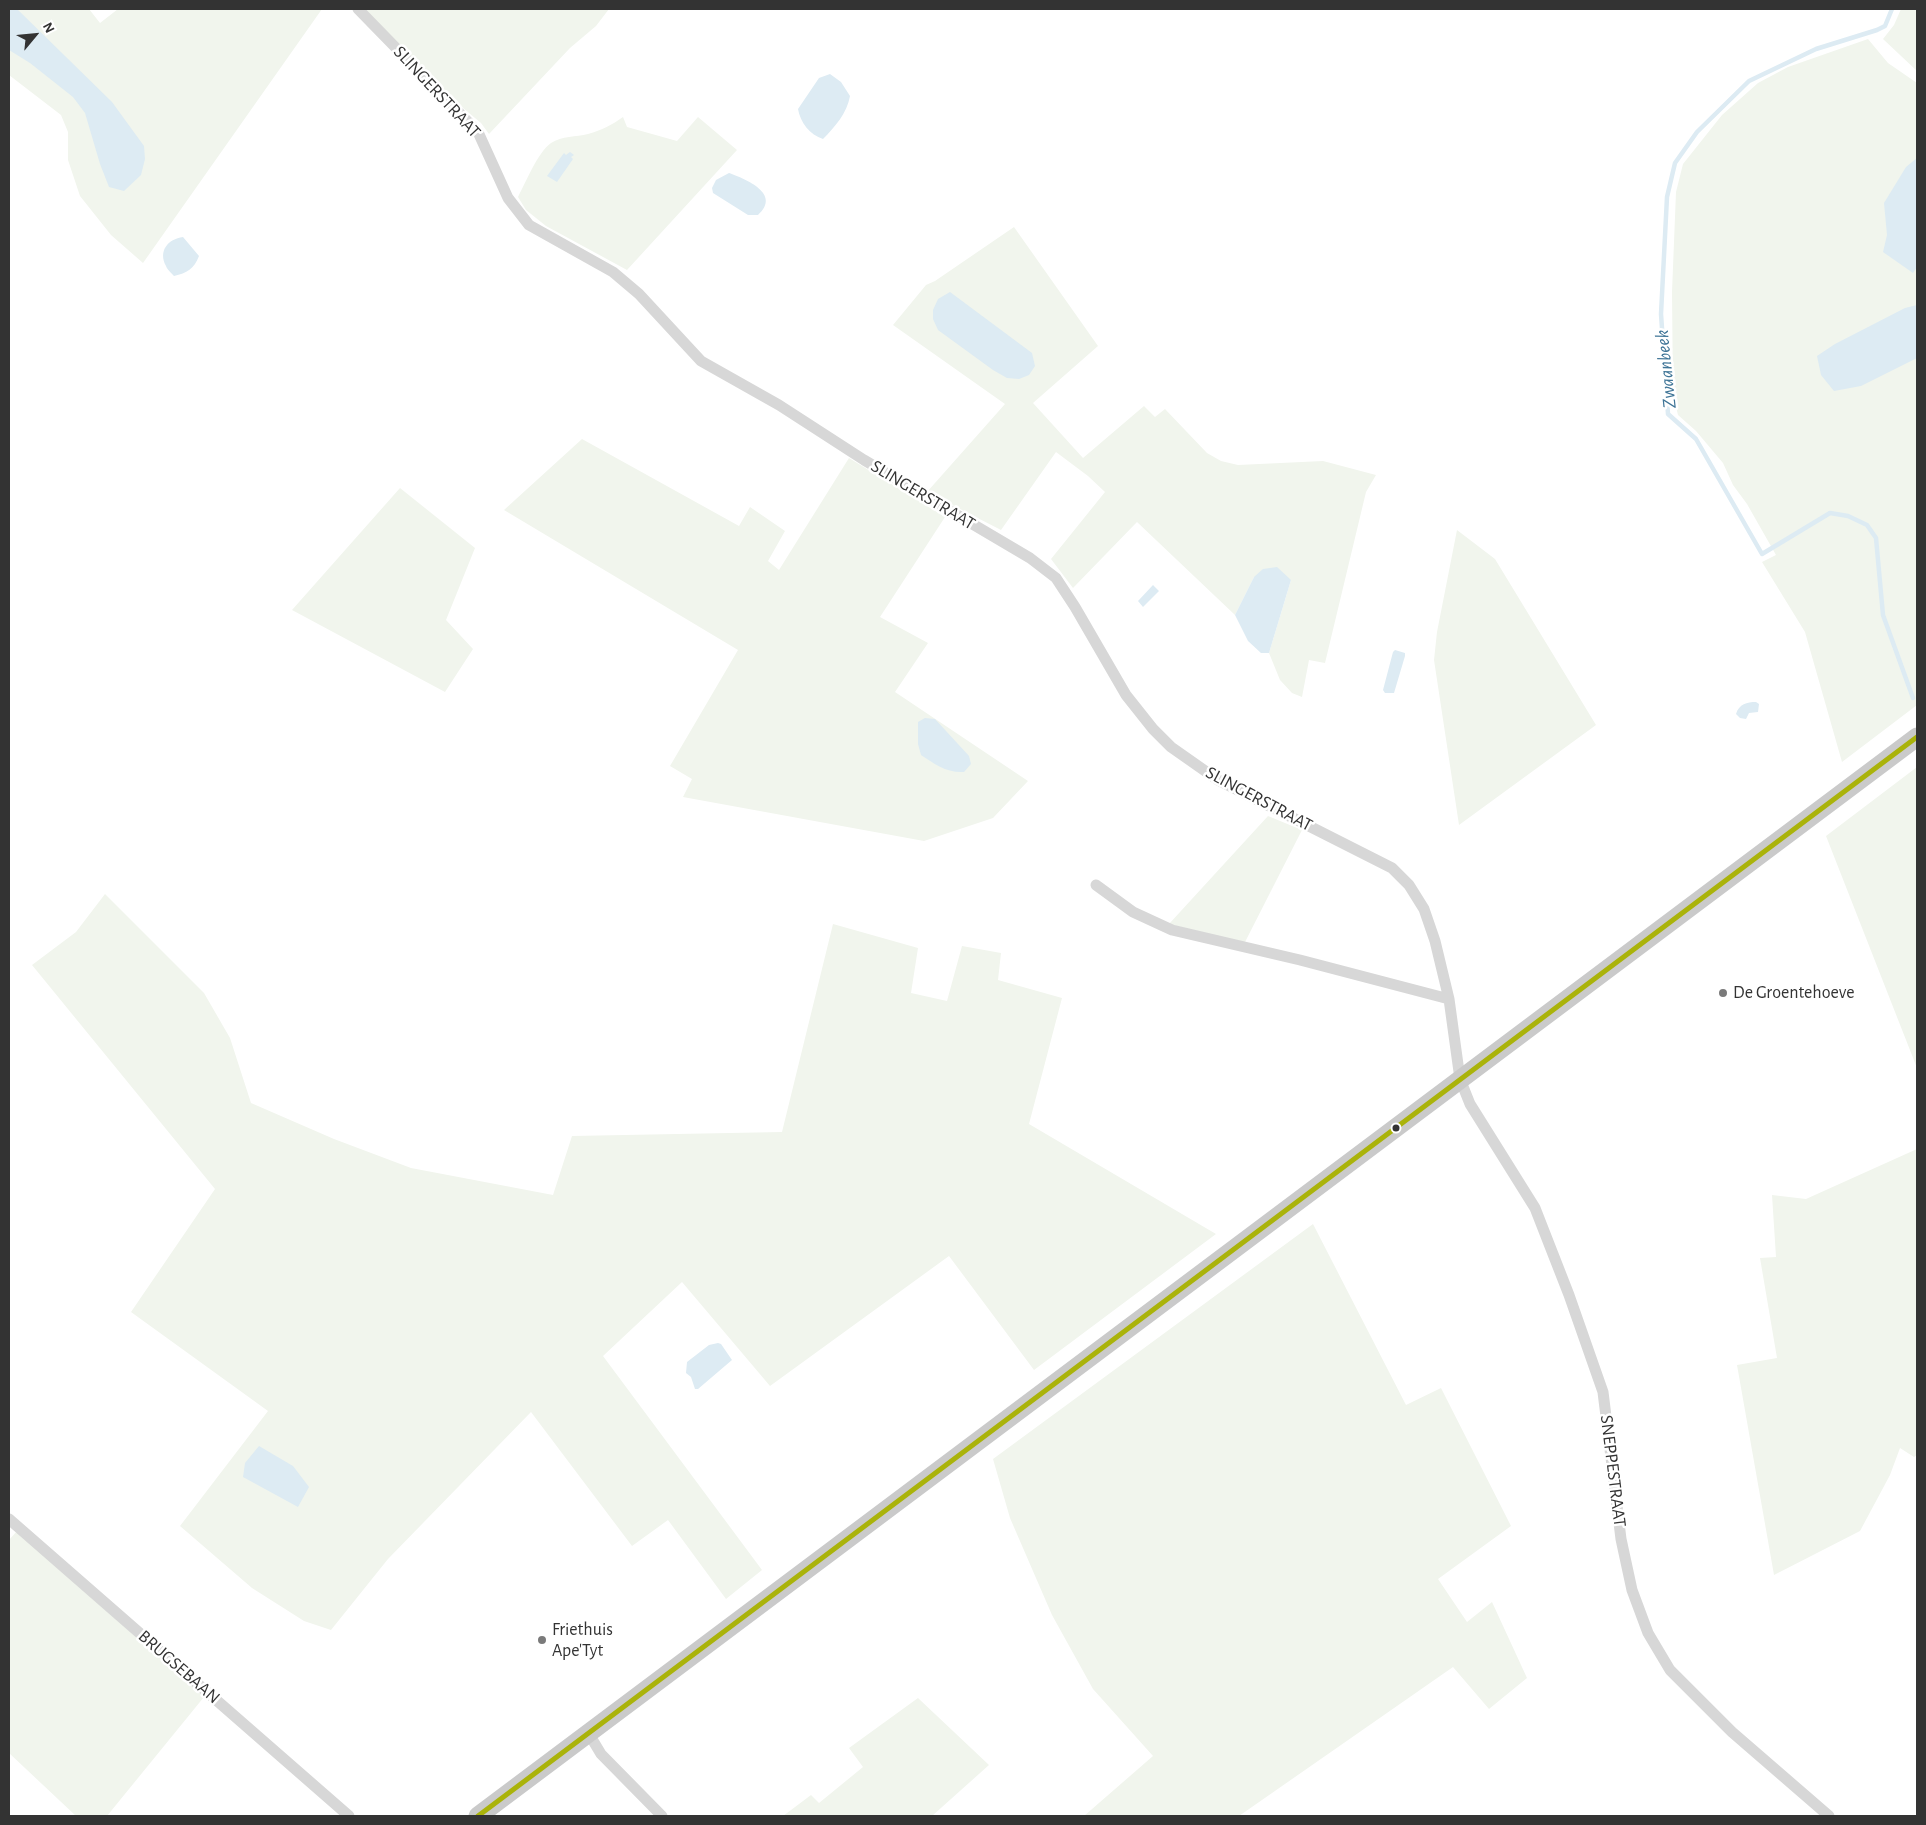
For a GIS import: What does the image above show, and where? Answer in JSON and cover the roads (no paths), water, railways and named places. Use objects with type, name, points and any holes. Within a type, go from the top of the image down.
[{"type":"main road","points":[[478,1816],[1917,737]]},
{"type":"street","name":"SLINGERSTRAAT","points":[[358,9],[478,132],[508,198],[529,225],[613,272],[639,294],[701,361],[779,405],[864,460],[1030,558],[1056,578],[1126,695],[1153,729],[1171,747],[1218,780],[1392,868],[1409,885],[1424,909],[1436,941],[1449,999],[1460,1080]]},
{"type":"street","points":[[1096,885],[1133,912],[1172,930],[1300,960],[1449,999]]},
{"type":"street","name":"SNEPPESTRAAT","points":[[1460,1080],[1470,1104],[1535,1208],[1569,1295],[1603,1392],[1621,1539],[1632,1590],[1648,1633],[1670,1670],[1732,1732],[1829,1816]]},
{"type":"street","name":"BRUGSEBAAN","points":[[9,1519],[349,1816]]},
{"type":"street","points":[[589,1734],[601,1754],[662,1816]]},
{"type":"waterway","name":"Zwaanbeek","points":[[1892,9],[1885,26],[1816,49],[1749,81],[1697,132],[1675,163],[1667,197],[1661,314],[1668,414],[1696,439],[1762,554],[1830,513],[1848,516],[1867,525],[1876,538],[1883,615],[1913,698]]},
{"type":"place","name":"De Groentehoeve","points":[[1723,993]]},
{"type":"place","name":"Friethuis Ape'Tyt","points":[[542,1640]]}]
